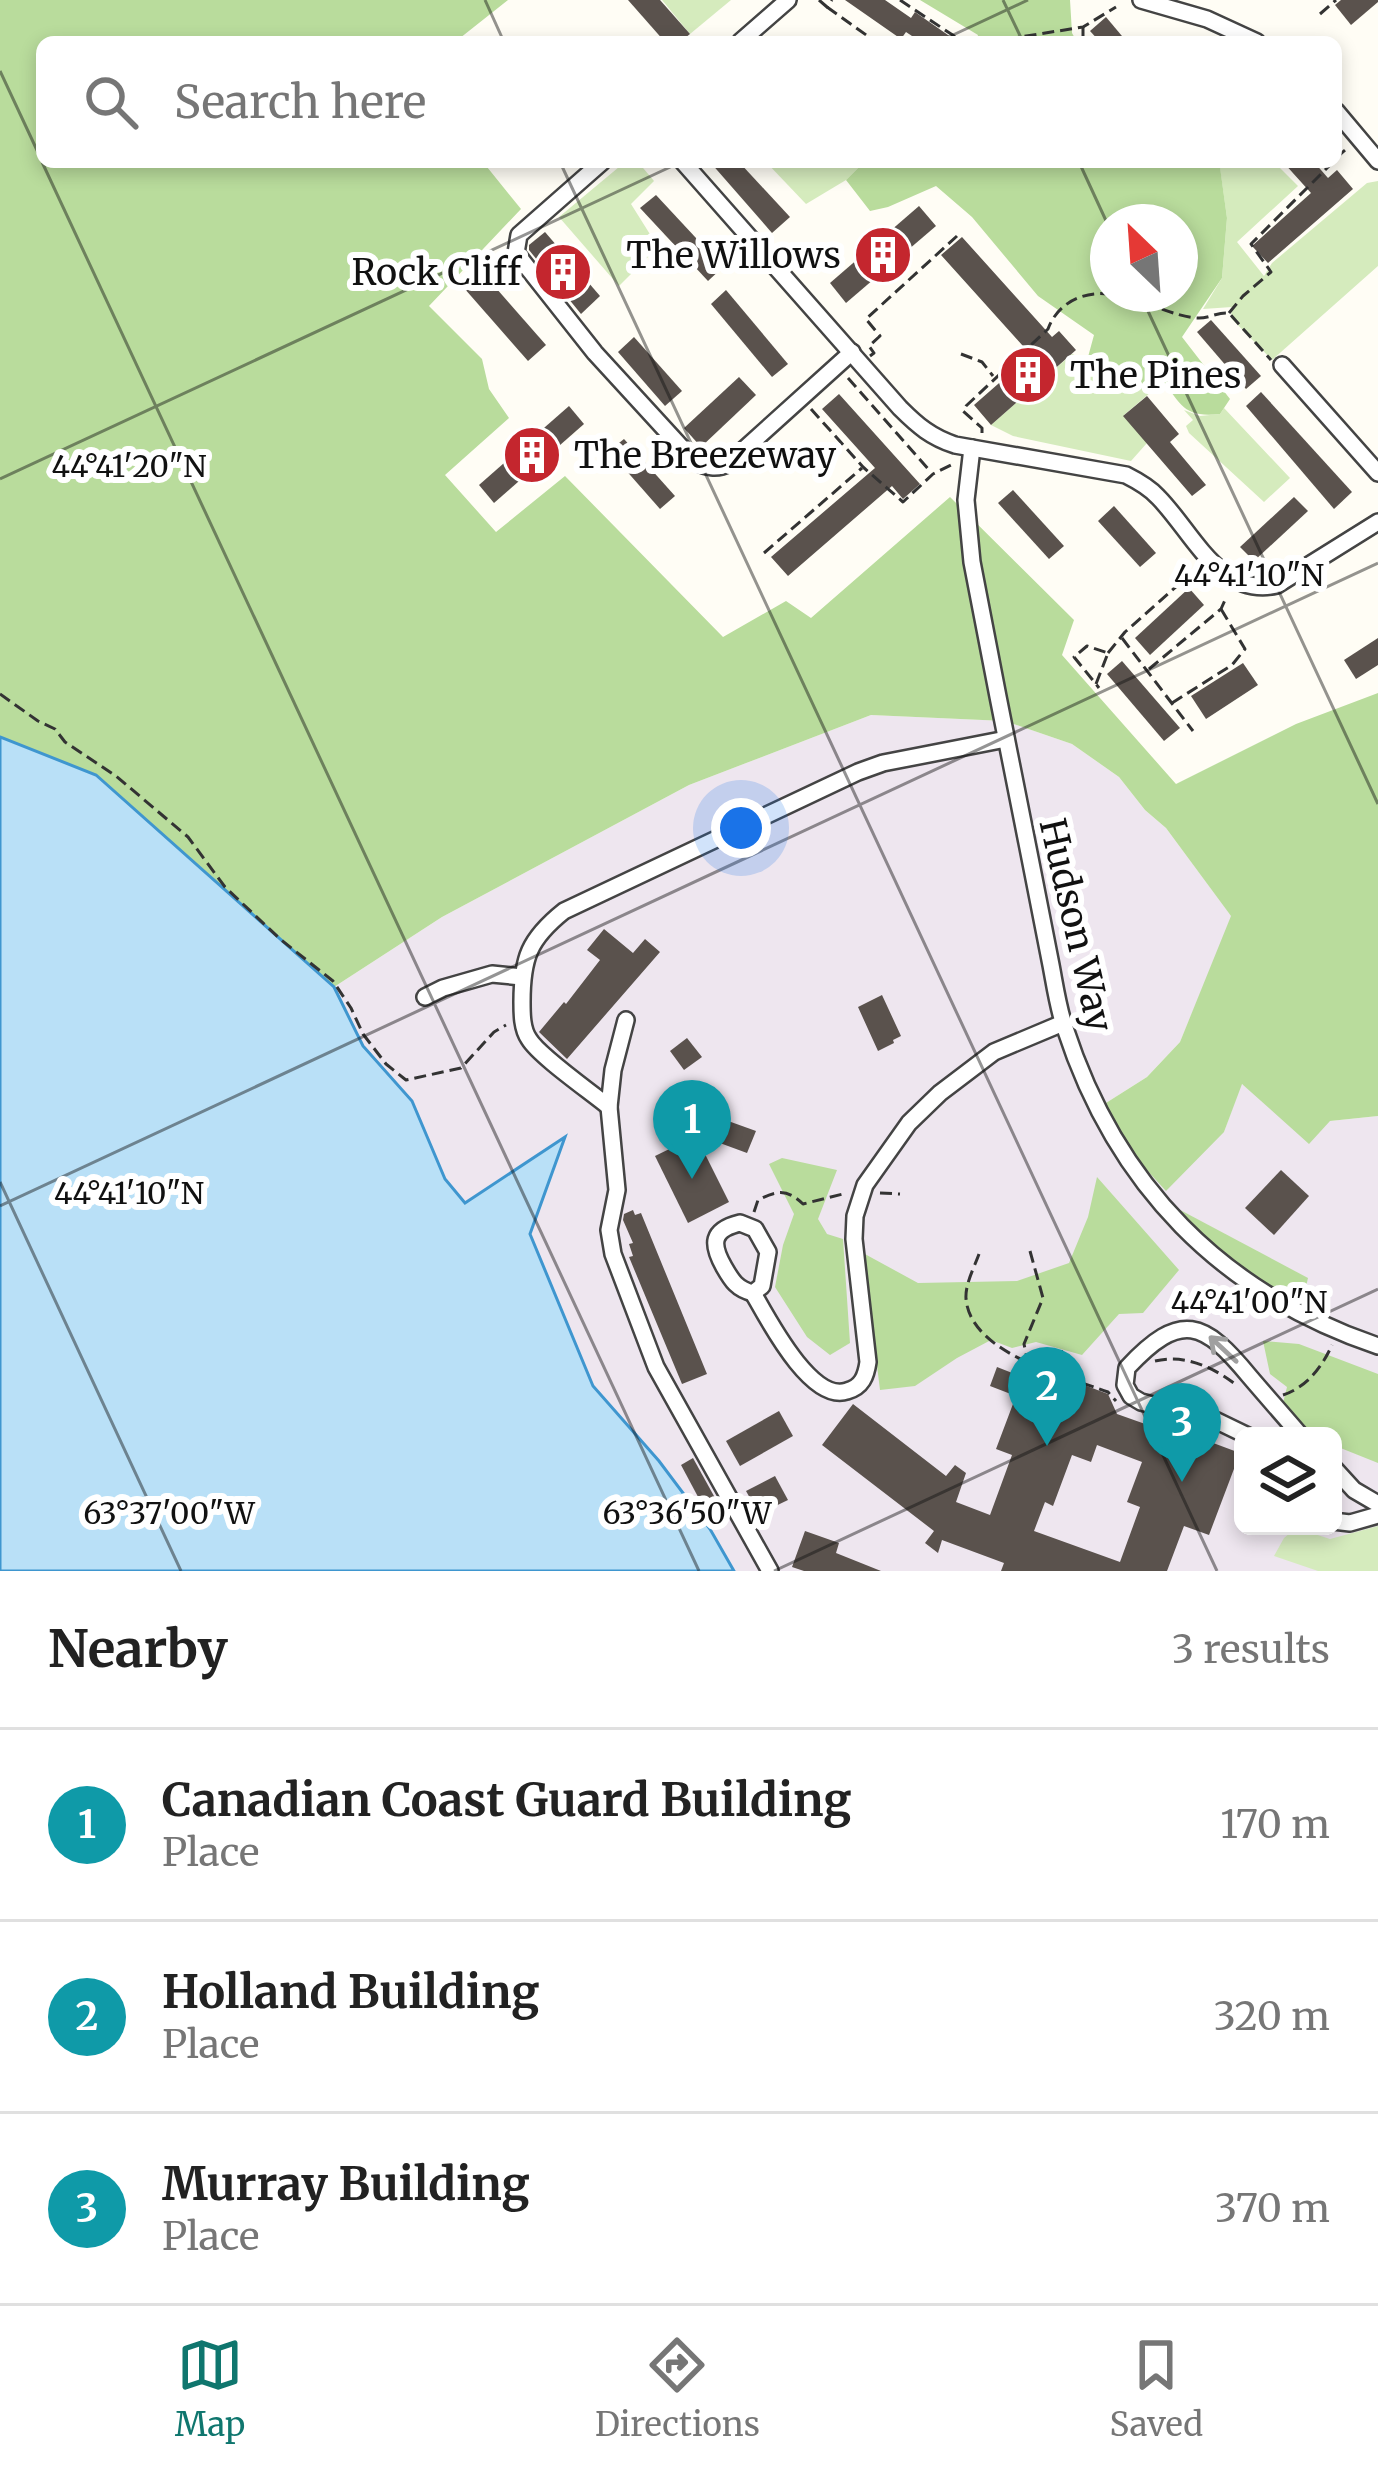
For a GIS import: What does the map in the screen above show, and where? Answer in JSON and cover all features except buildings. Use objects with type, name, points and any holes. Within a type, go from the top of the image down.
[{"type":"street","points":[[747,36],[788,0]]},
{"type":"street","points":[[1141,0],[1207,19],[1244,36]]},
{"type":"street","points":[[1342,118],[1378,161]]},
{"type":"street","points":[[595,168],[523,232],[516,253],[595,352],[694,461],[710,467],[729,463],[861,354]]},
{"type":"street","points":[[689,168],[861,354],[920,429],[933,437],[1126,475],[1159,497],[1224,574],[1247,586],[1276,585],[1378,522]]},
{"type":"street","points":[[1279,365],[1378,473]]},
{"type":"street","name":"Hudson Way","points":[[977,449],[966,500],[967,529],[1063,1024],[1083,1078],[1142,1182],[1187,1234],[1283,1306],[1378,1346]]},
{"type":"street","points":[[609,1107],[527,1037],[522,977],[530,947],[545,926],[564,911],[858,772],[1006,739]]},
{"type":"street","points":[[424,997],[492,974],[522,977]]},
{"type":"street","points":[[626,1020],[609,1107],[616,1190],[609,1230],[613,1254],[656,1366],[770,1571]]},
{"type":"street","points":[[753,1293],[762,1286],[768,1252],[755,1229],[740,1223],[727,1226],[720,1232],[716,1253],[738,1288],[753,1293],[788,1352],[824,1389],[840,1393],[857,1387],[868,1362],[854,1239],[862,1192],[909,1123],[940,1093],[994,1052],[1063,1024]]},
{"type":"street","points":[[1234,1429],[1133,1398],[1124,1379],[1131,1363],[1161,1337],[1190,1330],[1206,1334],[1279,1396],[1295,1427]]},
{"type":"street","points":[[1342,1477],[1378,1504]]},
{"type":"street","points":[[1342,1522],[1378,1515]]},
{"type":"path","points":[[819,0],[867,36]]},
{"type":"path","points":[[826,7],[832,0]]},
{"type":"path","points":[[900,0],[954,36]]},
{"type":"path","points":[[1320,14],[1328,2],[1336,0]]},
{"type":"path","points":[[1027,36],[1083,27],[1116,7]]},
{"type":"path","points":[[1083,27],[1083,36]]},
{"type":"path","points":[[1342,153],[1347,148]]},
{"type":"path","points":[[1229,313],[1271,272],[1251,244],[1326,168]]},
{"type":"path","points":[[861,354],[874,352],[869,346],[880,336],[866,320],[957,236]]},
{"type":"path","points":[[977,449],[982,428],[963,411],[1048,328],[1054,311],[1090,294]]},
{"type":"path","points":[[1180,312],[1199,318],[1229,313],[1279,365]]},
{"type":"path","points":[[961,354],[982,362],[995,379]]},
{"type":"path","points":[[836,381],[854,372]]},
{"type":"path","points":[[848,378],[933,474]]},
{"type":"path","points":[[808,405],[903,502],[933,474],[955,463]]},
{"type":"path","points":[[764,553],[863,466]]},
{"type":"path","points":[[1108,653],[1087,646],[1074,657],[1097,686],[1108,653],[1121,636],[1196,569]]},
{"type":"path","points":[[1147,670],[1221,609],[1226,598]]},
{"type":"path","points":[[1172,703],[1232,665],[1245,649],[1221,609]]},
{"type":"path","points":[[1121,636],[1193,731]]},
{"type":"path","points":[[0,694],[55,729],[65,742],[116,776],[188,837],[225,887],[332,981],[363,1034],[386,1064],[406,1080],[461,1068],[494,1032],[522,1016]]},
{"type":"path","points":[[748,1225],[758,1200],[775,1191],[790,1192],[803,1204],[835,1194],[900,1194]]},
{"type":"path","points":[[1030,1251],[1043,1298],[1024,1344],[1032,1381]]},
{"type":"path","points":[[979,1254],[966,1291],[975,1325],[1028,1363],[1108,1392],[1126,1406],[1131,1407],[1133,1398]]},
{"type":"path","points":[[1279,1396],[1322,1368],[1332,1345]]},
{"type":"path","points":[[1145,1363],[1182,1359],[1214,1370],[1239,1387]]},
{"type":"shaded area","points":[[871,715],[1005,721],[1072,744],[1119,777],[1166,828],[1232,917],[1180,1042],[1147,1077],[1098,1108],[1224,1132],[1241,1084],[1330,1121],[1378,1116],[1378,1571],[734,1571],[710,1529],[659,1461],[593,1386],[529,1234],[564,1139],[466,1204],[445,1179],[412,1101],[363,1046],[334,987],[442,917],[689,785]]},
{"type":"green space","points":[[0,0],[508,0],[463,36],[36,36],[36,168],[488,168],[521,209],[429,306],[482,359],[489,389],[509,418],[445,475],[496,532],[565,476],[723,637],[786,601],[811,618],[950,497],[1074,620],[1062,655],[1176,784],[1296,724],[1378,693],[1378,1116],[1330,1121],[1309,1144],[1242,1084],[1224,1132],[1166,1191],[1098,1108],[1147,1077],[1180,1042],[1231,916],[1166,828],[1119,777],[1072,744],[1005,721],[871,715],[689,785],[442,917],[334,987],[96,775],[0,737]]},
{"type":"green space","points":[[662,0],[731,0],[690,34]]},
{"type":"green space","points":[[920,0],[1070,0],[1074,36],[978,35]]},
{"type":"green space","points":[[618,168],[643,168],[654,181],[631,204],[658,247],[619,286],[559,217]]},
{"type":"green space","points":[[772,168],[858,168],[846,180],[806,204]]},
{"type":"green space","points":[[858,168],[1220,168],[1227,218],[1222,278],[1182,337],[1230,399],[1220,414],[1208,415],[1184,407],[1161,378],[1113,393],[1101,387],[1088,357],[1094,335],[1038,296],[972,217],[936,186],[870,211],[846,180]]},
{"type":"green space","points":[[1220,168],[1280,168],[1298,186],[1237,242],[1264,276],[1272,263],[1367,183],[1378,181],[1378,266],[1272,360],[1231,318],[1232,307],[1203,309],[1222,278],[1227,218]]},
{"type":"green space","points":[[1072,354],[1089,361],[1101,387],[1113,393],[1161,378],[1164,381],[1124,415],[1147,443],[1131,461],[1013,436],[991,425]]},
{"type":"green space","points":[[1224,408],[1290,478],[1264,502],[1186,426],[1193,420],[1184,410],[1200,416],[1220,414]]},
{"type":"green space","points":[[782,1158],[837,1170],[818,1219],[827,1234],[843,1239],[850,1343],[830,1355],[807,1337],[775,1287],[794,1214],[769,1164]]},
{"type":"green space","points":[[1097,1177],[1179,1270],[1143,1313],[1119,1314],[1082,1355],[1036,1342],[1012,1348],[991,1340],[915,1386],[880,1390],[863,1253],[918,1283],[1017,1281],[1069,1263],[1088,1217]]},
{"type":"green space","points":[[1152,1195],[1308,1278],[1300,1312],[1258,1290]]},
{"type":"green space","points":[[1263,1341],[1299,1344],[1378,1374],[1378,1463],[1342,1449],[1342,1427],[1305,1427],[1283,1403],[1287,1387],[1270,1374]]},
{"type":"green space","points":[[1378,1526],[1378,1571],[1318,1571],[1274,1556],[1288,1535],[1330,1539]]},
{"type":"water","points":[[0,737],[96,775],[334,987],[363,1046],[412,1101],[445,1179],[465,1203],[565,1137],[530,1234],[593,1386],[659,1461],[710,1529],[734,1571],[0,1571]]},
{"type":"place","name":"The Willows","points":[[883,255]]},
{"type":"place","name":"Rock Cliff","points":[[563,272]]},
{"type":"place","name":"The Pines","points":[[1028,375]]},
{"type":"place","name":"The Breezeway","points":[[532,455]]},
{"type":"place","name":"Canadian Coast Guard Building","points":[[692,1179]]},
{"type":"place","name":"Holland Building","points":[[1047,1446]]},
{"type":"place","name":"Murray Building","points":[[1182,1482]]}]
